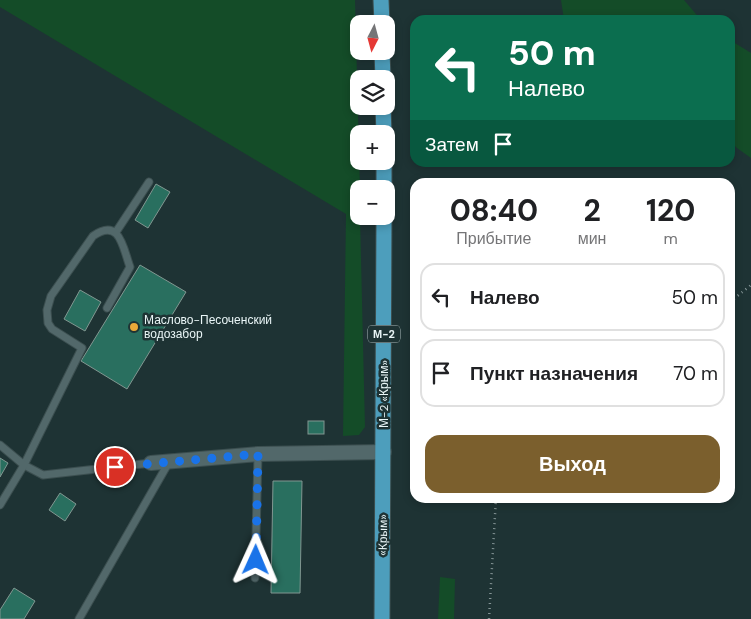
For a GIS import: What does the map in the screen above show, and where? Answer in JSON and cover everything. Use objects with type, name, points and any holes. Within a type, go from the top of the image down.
[{"type":"highway","points":[[381,0],[382,15]]},
{"type":"highway","name":"М-2 «Крым»","points":[[384,225],[384,452]]},
{"type":"highway","name":"«Крым»","points":[[382,619],[384,452]]},
{"type":"street","points":[[151,463],[258,454],[384,452]]},
{"type":"lane","points":[[116,232],[149,182]]},
{"type":"lane","points":[[0,505],[24,465],[82,348],[52,329],[46,316],[48,302],[93,236],[104,230],[119,234],[130,266],[107,308]]},
{"type":"lane","points":[[0,445],[24,465],[43,475],[151,463]]},
{"type":"lane","points":[[255,578],[258,454]]},
{"type":"lane","points":[[79,619],[169,462]]},
{"type":"path","points":[[735,298],[751,285]]},
{"type":"path","points":[[489,619],[496,503]]},
{"type":"green space","points":[[0,0],[355,0],[355,15],[350,15],[350,60],[357,60],[357,70],[350,70],[350,115],[358,115],[358,125],[350,125],[350,170],[359,170],[360,180],[350,180],[350,225],[360,225],[365,427],[359,435],[343,436],[346,214],[0,7]]},
{"type":"green space","points":[[561,0],[684,0],[697,15],[563,15]]},
{"type":"green space","points":[[735,43],[751,53],[751,158],[735,146]]},
{"type":"green space","points":[[440,577],[455,579],[454,619],[438,619]]},
{"type":"building","points":[[156,184],[170,192],[148,228],[135,220]]},
{"type":"building","name":"Маслово-Песоченский водозабор","points":[[140,265],[186,292],[127,389],[81,361]]},
{"type":"building","points":[[80,290],[101,302],[85,331],[64,319]]},
{"type":"building","points":[[308,421],[324,421],[324,434],[308,434]]},
{"type":"building","points":[[0,458],[8,463],[0,477]]},
{"type":"building","points":[[273,481],[302,481],[300,593],[271,593]]},
{"type":"building","points":[[60,493],[76,504],[65,521],[49,510]]},
{"type":"building","points":[[14,588],[35,601],[24,619],[0,619],[0,610]]},
{"type":"place","name":"Маслово-Песоченский водозабор","points":[[134,327]]},
{"type":"route","points":[[115,467],[258,454],[256,560]]}]
